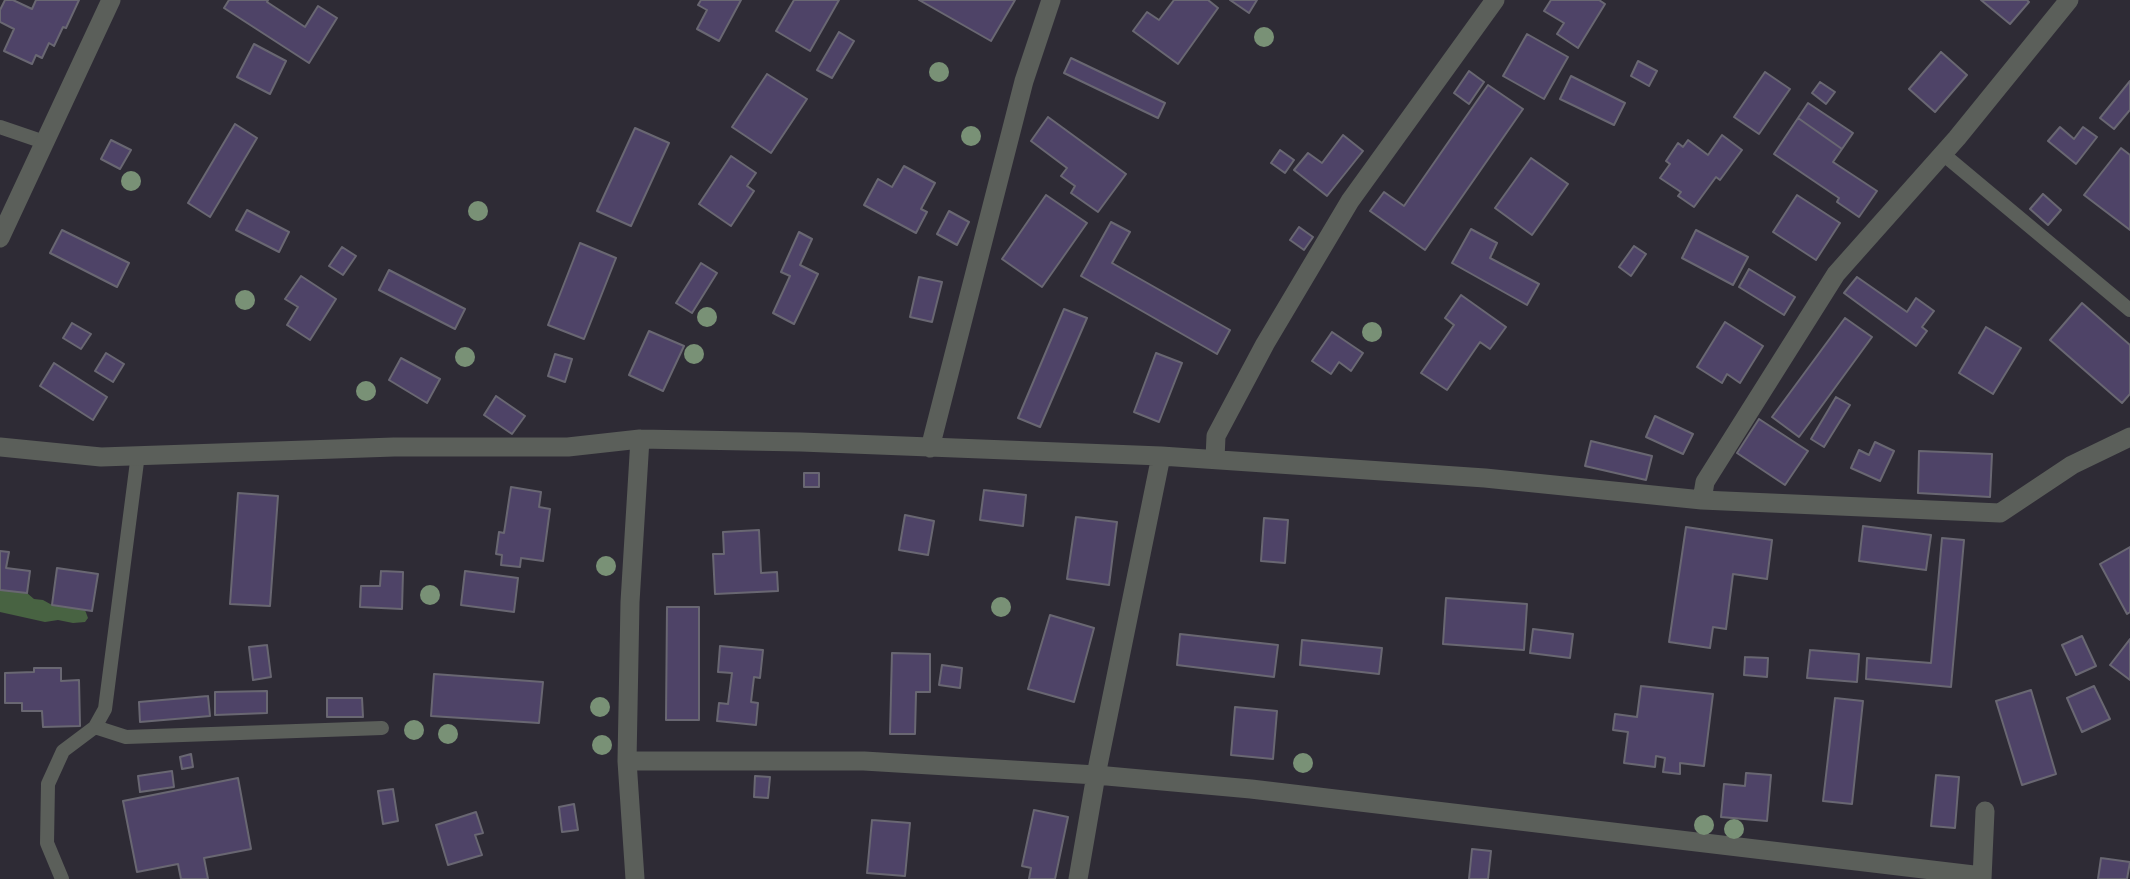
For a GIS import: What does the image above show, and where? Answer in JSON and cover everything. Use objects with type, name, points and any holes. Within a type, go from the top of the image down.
[{"type":"street","points":[[0,238],[111,0]]},
{"type":"street","points":[[930,448],[1024,81],[1051,0]]},
{"type":"street","points":[[1215,459],[1216,436],[1265,344],[1350,201],[1495,0]]},
{"type":"street","points":[[1702,500],[1705,482],[1836,274],[1943,154],[2069,0]]},
{"type":"street","points":[[0,447],[100,457],[394,447],[568,447],[640,439],[930,448],[1215,459],[1485,478],[1702,500],[2000,513],[2072,465],[2130,437]]},
{"type":"street","points":[[635,879],[627,761],[630,602],[640,439]]},
{"type":"street","points":[[1077,879],[1161,456]]},
{"type":"street","points":[[627,761],[864,761],[1096,775],[1251,789],[1982,878],[1985,810]]},
{"type":"lane","points":[[0,127],[44,142]]},
{"type":"lane","points":[[1943,154],[2130,310]]},
{"type":"lane","points":[[62,879],[47,843],[48,784],[63,751],[95,727],[105,709],[138,454]]},
{"type":"lane","points":[[95,727],[126,737],[382,728]]},
{"type":"green space","points":[[0,590],[27,593],[34,599],[52,605],[85,610],[88,618],[85,622],[45,622],[0,612]]},
{"type":"building","points":[[5,0],[13,0],[32,9],[36,0],[79,0],[54,46],[49,43],[42,58],[36,55],[32,64],[4,51],[14,29],[0,22],[0,10]]},
{"type":"building","points":[[229,0],[268,0],[267,2],[305,27],[318,6],[337,18],[309,63],[224,8]]},
{"type":"building","points":[[701,0],[741,0],[719,41],[697,29],[707,10],[698,5]]},
{"type":"building","points":[[794,0],[839,0],[810,51],[776,31]]},
{"type":"building","points":[[919,0],[1015,0],[991,41]]},
{"type":"building","points":[[1174,0],[1208,0],[1218,8],[1178,64],[1133,31],[1147,12],[1159,20]]},
{"type":"building","points":[[1230,0],[1257,0],[1249,13]]},
{"type":"building","points":[[1551,0],[1599,0],[1605,4],[1578,48],[1557,34],[1564,23],[1544,11]]},
{"type":"building","points":[[1981,0],[2027,0],[2029,2],[2010,24]]},
{"type":"building","points":[[839,32],[854,41],[832,78],[817,70]]},
{"type":"building","points":[[1527,34],[1568,57],[1544,99],[1503,76]]},
{"type":"building","points":[[254,44],[286,61],[270,94],[237,77]]},
{"type":"building","points":[[1941,52],[1967,75],[1935,112],[1909,89]]},
{"type":"building","points":[[1071,58],[1165,103],[1158,118],[1064,73]]},
{"type":"building","points":[[1638,61],[1657,71],[1649,86],[1631,76]]},
{"type":"building","points":[[1469,71],[1484,82],[1469,104],[1454,93]]},
{"type":"building","points":[[1765,72],[1790,89],[1759,134],[1734,117]]},
{"type":"building","points":[[767,74],[807,99],[771,153],[732,127]]},
{"type":"building","points":[[1571,76],[1625,103],[1614,125],[1560,99]]},
{"type":"building","points":[[2130,81],[2130,110],[2114,129],[2100,118]]},
{"type":"building","points":[[1820,82],[1835,92],[1826,104],[1812,93]]},
{"type":"building","points":[[1488,85],[1523,109],[1425,250],[1370,211],[1384,192],[1404,206]]},
{"type":"building","points":[[1808,103],[1853,133],[1842,149],[1798,118]]},
{"type":"building","points":[[1048,117],[1126,174],[1098,212],[1071,193],[1075,186],[1061,176],[1067,168],[1031,141]]},
{"type":"building","points":[[1798,118],[1842,149],[1833,162],[1877,191],[1859,217],[1837,202],[1839,198],[1774,154]]},
{"type":"building","points":[[235,124],[257,138],[210,217],[188,203]]},
{"type":"building","points":[[2060,127],[2074,139],[2083,127],[2097,137],[2076,164],[2048,141]]},
{"type":"building","points":[[635,128],[669,143],[631,226],[597,211]]},
{"type":"building","points":[[1343,135],[1363,151],[1327,196],[1294,170],[1308,153],[1322,163]]},
{"type":"building","points":[[1722,135],[1742,150],[1720,180],[1716,177],[1694,207],[1678,196],[1681,192],[1660,178],[1670,164],[1666,161],[1678,143],[1683,147],[1688,140],[1708,155]]},
{"type":"building","points":[[111,140],[131,150],[120,169],[101,159]]},
{"type":"building","points":[[2121,148],[2130,155],[2130,230],[2084,195]]},
{"type":"building","points":[[1280,150],[1294,160],[1285,173],[1271,163]]},
{"type":"building","points":[[731,156],[756,173],[747,186],[754,191],[731,226],[699,204]]},
{"type":"building","points":[[1531,158],[1568,184],[1532,235],[1495,208]]},
{"type":"building","points":[[904,166],[935,183],[921,209],[927,212],[916,233],[864,205],[878,179],[892,187]]},
{"type":"building","points":[[2043,194],[2061,210],[2048,225],[2030,209]]},
{"type":"building","points":[[1046,195],[1087,223],[1042,287],[1002,259]]},
{"type":"building","points":[[1797,195],[1840,223],[1816,260],[1773,232]]},
{"type":"building","points":[[247,210],[289,232],[279,252],[236,230]]},
{"type":"building","points":[[949,211],[969,222],[957,245],[937,234]]},
{"type":"building","points":[[1111,222],[1130,232],[1112,263],[1230,330],[1217,354],[1081,276]]},
{"type":"building","points":[[1299,227],[1313,237],[1304,250],[1290,240]]},
{"type":"building","points":[[1471,229],[1497,243],[1490,258],[1539,284],[1527,305],[1452,263]]},
{"type":"building","points":[[62,230],[129,263],[117,287],[50,253]]},
{"type":"building","points":[[1696,230],[1748,257],[1733,285],[1682,258]]},
{"type":"building","points":[[799,232],[812,239],[800,265],[818,274],[794,324],[773,313],[790,276],[781,272]]},
{"type":"building","points":[[580,243],[616,258],[584,339],[548,325]]},
{"type":"building","points":[[1634,246],[1646,254],[1631,276],[1619,267]]},
{"type":"building","points":[[342,247],[356,256],[343,275],[329,266]]},
{"type":"building","points":[[701,263],[717,273],[692,313],[676,303]]},
{"type":"building","points":[[1749,269],[1795,297],[1784,315],[1739,287]]},
{"type":"building","points":[[389,270],[465,309],[455,329],[379,290]]},
{"type":"building","points":[[301,276],[336,299],[310,340],[287,325],[298,307],[285,299]]},
{"type":"building","points":[[919,277],[942,282],[932,322],[910,317]]},
{"type":"building","points":[[1857,277],[1907,312],[1916,298],[1934,311],[1922,327],[1927,331],[1916,346],[1844,293]]},
{"type":"building","points":[[1461,295],[1506,327],[1490,349],[1480,342],[1447,390],[1421,373],[1454,325],[1445,318]]},
{"type":"building","points":[[2082,303],[2130,345],[2130,394],[2122,403],[2050,340]]},
{"type":"building","points":[[1064,309],[1087,318],[1040,427],[1018,418]]},
{"type":"building","points":[[1845,318],[1872,337],[1799,437],[1772,417]]},
{"type":"building","points":[[1725,322],[1763,346],[1740,383],[1727,374],[1722,383],[1697,367]]},
{"type":"building","points":[[72,323],[91,334],[81,349],[63,338]]},
{"type":"building","points":[[1986,327],[2021,348],[1993,394],[1959,373]]},
{"type":"building","points":[[649,331],[684,346],[663,391],[629,375]]},
{"type":"building","points":[[1332,332],[1363,353],[1351,371],[1339,362],[1331,374],[1312,361]]},
{"type":"building","points":[[106,353],[124,364],[113,382],[95,371]]},
{"type":"building","points":[[1156,353],[1182,363],[1159,422],[1134,412]]},
{"type":"building","points":[[555,354],[572,359],[565,382],[548,376]]},
{"type":"building","points":[[401,358],[440,379],[427,403],[389,380]]},
{"type":"building","points":[[54,363],[107,397],[93,420],[40,386]]},
{"type":"building","points":[[496,396],[525,416],[512,434],[484,415]]},
{"type":"building","points":[[1836,397],[1850,405],[1824,447],[1811,439]]},
{"type":"building","points":[[1655,416],[1693,434],[1683,454],[1646,437]]},
{"type":"building","points":[[1759,419],[1808,451],[1785,485],[1737,453]]},
{"type":"building","points":[[1591,441],[1652,456],[1646,480],[1585,466]]},
{"type":"building","points":[[1875,442],[1894,451],[1880,481],[1851,468],[1859,450],[1869,455]]},
{"type":"building","points":[[1919,451],[1992,454],[1990,497],[1918,493]]},
{"type":"building","points":[[804,473],[819,473],[819,487],[804,487]]},
{"type":"building","points":[[511,487],[541,492],[539,507],[550,509],[543,561],[521,558],[520,567],[501,565],[502,555],[496,554],[499,532],[504,533]]},
{"type":"building","points":[[984,490],[1026,495],[1023,526],[980,520]]},
{"type":"building","points":[[238,493],[278,496],[270,606],[230,604]]},
{"type":"building","points":[[905,515],[934,521],[928,555],[899,550]]},
{"type":"building","points":[[1076,517],[1117,522],[1109,585],[1067,579]]},
{"type":"building","points":[[1264,518],[1288,520],[1285,563],[1261,561]]},
{"type":"building","points":[[1863,526],[1931,535],[1926,570],[1859,561]]},
{"type":"building","points":[[1686,527],[1772,540],[1767,579],[1733,574],[1726,629],[1713,627],[1710,648],[1669,642]]},
{"type":"building","points":[[759,530],[761,573],[777,572],[778,591],[715,594],[713,554],[724,554],[723,532]]},
{"type":"building","points":[[1942,538],[1964,540],[1951,687],[1866,679],[1867,658],[1931,663]]},
{"type":"building","points":[[2130,547],[2130,612],[2127,614],[2100,564]]},
{"type":"building","points":[[0,551],[9,552],[6,568],[30,571],[27,593],[0,590]]},
{"type":"building","points":[[57,568],[98,574],[92,611],[52,605]]},
{"type":"building","points":[[381,571],[403,572],[402,609],[360,607],[361,586],[380,586]]},
{"type":"building","points":[[465,571],[518,578],[514,612],[461,605]]},
{"type":"building","points":[[1446,598],[1527,604],[1524,650],[1443,644]]},
{"type":"building","points":[[667,607],[699,607],[699,720],[666,720]]},
{"type":"building","points":[[1050,615],[1094,628],[1074,702],[1028,689]]},
{"type":"building","points":[[1533,629],[1573,634],[1570,658],[1530,653]]},
{"type":"building","points":[[1180,634],[1278,645],[1274,677],[1177,665]]},
{"type":"building","points":[[2082,636],[2096,666],[2076,675],[2062,645]]},
{"type":"building","points":[[2130,639],[2130,680],[2110,665]]},
{"type":"building","points":[[1302,640],[1382,648],[1379,674],[1300,665]]},
{"type":"building","points":[[267,645],[271,677],[253,680],[249,647]]},
{"type":"building","points":[[720,646],[763,650],[760,678],[754,677],[751,702],[758,703],[756,725],[717,721],[719,703],[728,704],[732,673],[718,672]]},
{"type":"building","points":[[1810,650],[1859,654],[1857,682],[1807,678]]},
{"type":"building","points":[[892,653],[930,654],[930,692],[916,692],[915,734],[890,734]]},
{"type":"building","points":[[1745,657],[1768,658],[1767,677],[1744,675]]},
{"type":"building","points":[[942,665],[962,668],[960,688],[939,685]]},
{"type":"building","points":[[34,668],[61,668],[61,681],[79,680],[80,726],[43,727],[42,711],[22,711],[22,703],[5,703],[5,673],[34,672]]},
{"type":"building","points":[[434,674],[543,682],[539,723],[431,716]]},
{"type":"building","points":[[1641,686],[1713,694],[1704,766],[1680,763],[1680,774],[1663,772],[1665,758],[1656,756],[1655,767],[1624,763],[1628,732],[1613,730],[1615,714],[1637,717]]},
{"type":"building","points":[[2094,686],[2110,719],[2082,732],[2067,698]]},
{"type":"building","points":[[2031,690],[2056,774],[2022,785],[1996,701]]},
{"type":"building","points":[[267,691],[267,713],[215,715],[215,692]]},
{"type":"building","points":[[208,696],[210,716],[140,722],[139,702]]},
{"type":"building","points":[[327,698],[362,698],[363,717],[327,717]]},
{"type":"building","points":[[1835,698],[1863,701],[1852,804],[1823,801]]},
{"type":"building","points":[[1235,707],[1277,711],[1273,759],[1231,755]]},
{"type":"building","points":[[191,754],[193,767],[182,769],[180,757]]},
{"type":"building","points":[[172,771],[174,787],[140,792],[138,776]]},
{"type":"building","points":[[1746,773],[1771,775],[1767,821],[1721,817],[1724,784],[1745,786]]},
{"type":"building","points":[[1936,775],[1959,777],[1955,828],[1931,826]]},
{"type":"building","points":[[755,776],[770,777],[768,798],[754,797]]},
{"type":"building","points":[[238,778],[251,849],[204,858],[208,879],[181,879],[178,864],[137,872],[123,801]]},
{"type":"building","points":[[393,789],[398,821],[383,824],[378,791]]},
{"type":"building","points":[[574,804],[578,830],[562,832],[559,807]]},
{"type":"building","points":[[1034,810],[1068,817],[1055,879],[1029,879],[1031,868],[1022,866]]},
{"type":"building","points":[[476,812],[483,833],[475,835],[482,855],[448,865],[436,825]]},
{"type":"building","points":[[872,820],[910,823],[905,876],[867,873]]},
{"type":"building","points":[[1472,849],[1491,851],[1488,879],[1469,879]]},
{"type":"building","points":[[2101,858],[2130,862],[2127,879],[2098,879]]}]
